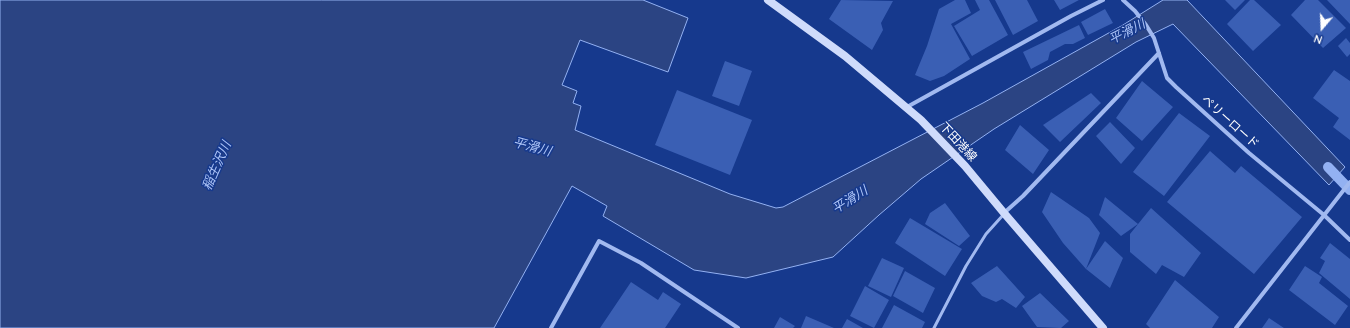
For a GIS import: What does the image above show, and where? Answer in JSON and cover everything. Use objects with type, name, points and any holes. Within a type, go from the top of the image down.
[{"type":"main road","name":"下田港線","points":[[768,0],[844,56],[907,107],[965,166],[1004,214],[1103,328]]},
{"type":"street","points":[[907,107],[1071,16],[1103,0]]},
{"type":"street","name":"ペリーロード","points":[[1123,0],[1135,10],[1154,38],[1167,78],[1248,153],[1324,215],[1350,240]]},
{"type":"street","points":[[1004,214],[1029,190],[1159,53]]},
{"type":"street","points":[[1236,328],[1350,182]]},
{"type":"street","points":[[551,328],[599,241],[641,263],[738,328]]},
{"type":"lane","points":[[934,328],[966,266],[986,234],[1004,214]]},
{"type":"water","name":"稲生沢川","points":[[0,0],[643,0],[688,18],[668,72],[580,40],[562,85],[577,91],[573,103],[581,106],[575,130],[730,194],[776,208],[783,207],[983,103],[1123,25],[1163,0],[1187,0],[1345,167],[1329,185],[1173,24],[1136,42],[994,129],[921,179],[833,257],[746,278],[694,270],[603,216],[607,206],[572,186],[494,328],[0,328]]},
{"type":"building","points":[[841,0],[893,1],[881,23],[883,30],[872,50],[829,19]]},
{"type":"building","points":[[955,0],[965,0],[971,13],[951,24],[970,59],[944,76],[930,81],[915,75],[927,46],[939,9]]},
{"type":"building","points":[[975,0],[989,0],[1008,35],[972,56],[954,26],[980,10]]},
{"type":"building","points":[[995,0],[1027,0],[1038,21],[1013,35]]},
{"type":"building","points":[[1054,0],[1079,0],[1060,10]]},
{"type":"building","points":[[1225,0],[1245,0],[1235,10]]},
{"type":"building","points":[[1250,0],[1254,0],[1281,25],[1253,51],[1227,24]]},
{"type":"building","points":[[1305,0],[1318,0],[1346,28],[1323,48],[1291,15]]},
{"type":"building","points":[[1327,0],[1350,0],[1350,24]]},
{"type":"building","points":[[1105,9],[1113,23],[1088,35],[1081,22]]},
{"type":"building","points":[[1079,25],[1085,38],[1073,44],[1065,44],[1050,52],[1048,60],[1031,69],[1023,52]]},
{"type":"building","points":[[1346,38],[1350,43],[1350,54],[1347,57],[1338,46]]},
{"type":"building","points":[[725,61],[752,71],[739,106],[712,96]]},
{"type":"building","points":[[1334,70],[1350,81],[1350,140],[1333,127],[1339,118],[1313,98]]},
{"type":"building","points":[[1142,81],[1173,107],[1142,141],[1116,118]]},
{"type":"building","points":[[677,90],[752,120],[730,175],[655,145]]},
{"type":"building","points":[[1091,93],[1101,103],[1060,142],[1043,125]]},
{"type":"building","points":[[1179,113],[1210,136],[1164,196],[1133,172]]},
{"type":"building","points":[[1110,122],[1135,148],[1121,164],[1096,136]]},
{"type":"building","points":[[1020,125],[1049,150],[1033,174],[1005,150]]},
{"type":"building","points":[[1210,151],[1235,173],[1241,166],[1302,217],[1254,274],[1167,202]]},
{"type":"building","points":[[1051,192],[1089,218],[1100,233],[1086,269],[1063,243],[1042,212]]},
{"type":"building","points":[[1105,197],[1138,224],[1121,236],[1099,215]]},
{"type":"building","points":[[945,203],[970,236],[959,246],[925,224],[930,213]]},
{"type":"building","points":[[1151,208],[1201,253],[1184,277],[1162,265],[1156,274],[1130,252],[1130,234]]},
{"type":"building","points":[[910,218],[962,249],[945,276],[895,243]]},
{"type":"building","points":[[1105,241],[1123,258],[1110,288],[1086,269]]},
{"type":"building","points":[[1330,243],[1350,259],[1350,299],[1319,273],[1325,261],[1320,258]]},
{"type":"building","points":[[882,258],[904,268],[891,297],[868,286]]},
{"type":"building","points":[[997,266],[1025,297],[1016,308],[1002,299],[996,302],[982,296],[971,283]]},
{"type":"building","points":[[1305,266],[1322,277],[1319,283],[1348,306],[1335,325],[1289,290]]},
{"type":"building","points":[[905,271],[935,288],[923,313],[893,296]]},
{"type":"building","points":[[1175,280],[1219,317],[1212,328],[1150,328],[1146,324]]},
{"type":"building","points":[[631,282],[658,300],[663,292],[681,304],[665,328],[600,328]]},
{"type":"building","points":[[865,286],[889,300],[874,328],[850,316]]},
{"type":"building","points":[[1040,293],[1069,321],[1061,328],[1037,327],[1022,306]]},
{"type":"building","points":[[894,305],[925,322],[922,328],[882,328]]},
{"type":"building","points":[[806,316],[834,328],[801,328]]},
{"type":"building","points":[[780,317],[795,326],[793,328],[774,328]]},
{"type":"building","points":[[1269,318],[1284,328],[1262,328]]},
{"type":"building","points":[[847,319],[863,328],[842,328]]},
{"type":"waterway","name":"平滑川","points":[[1328,167],[1350,190]]}]
